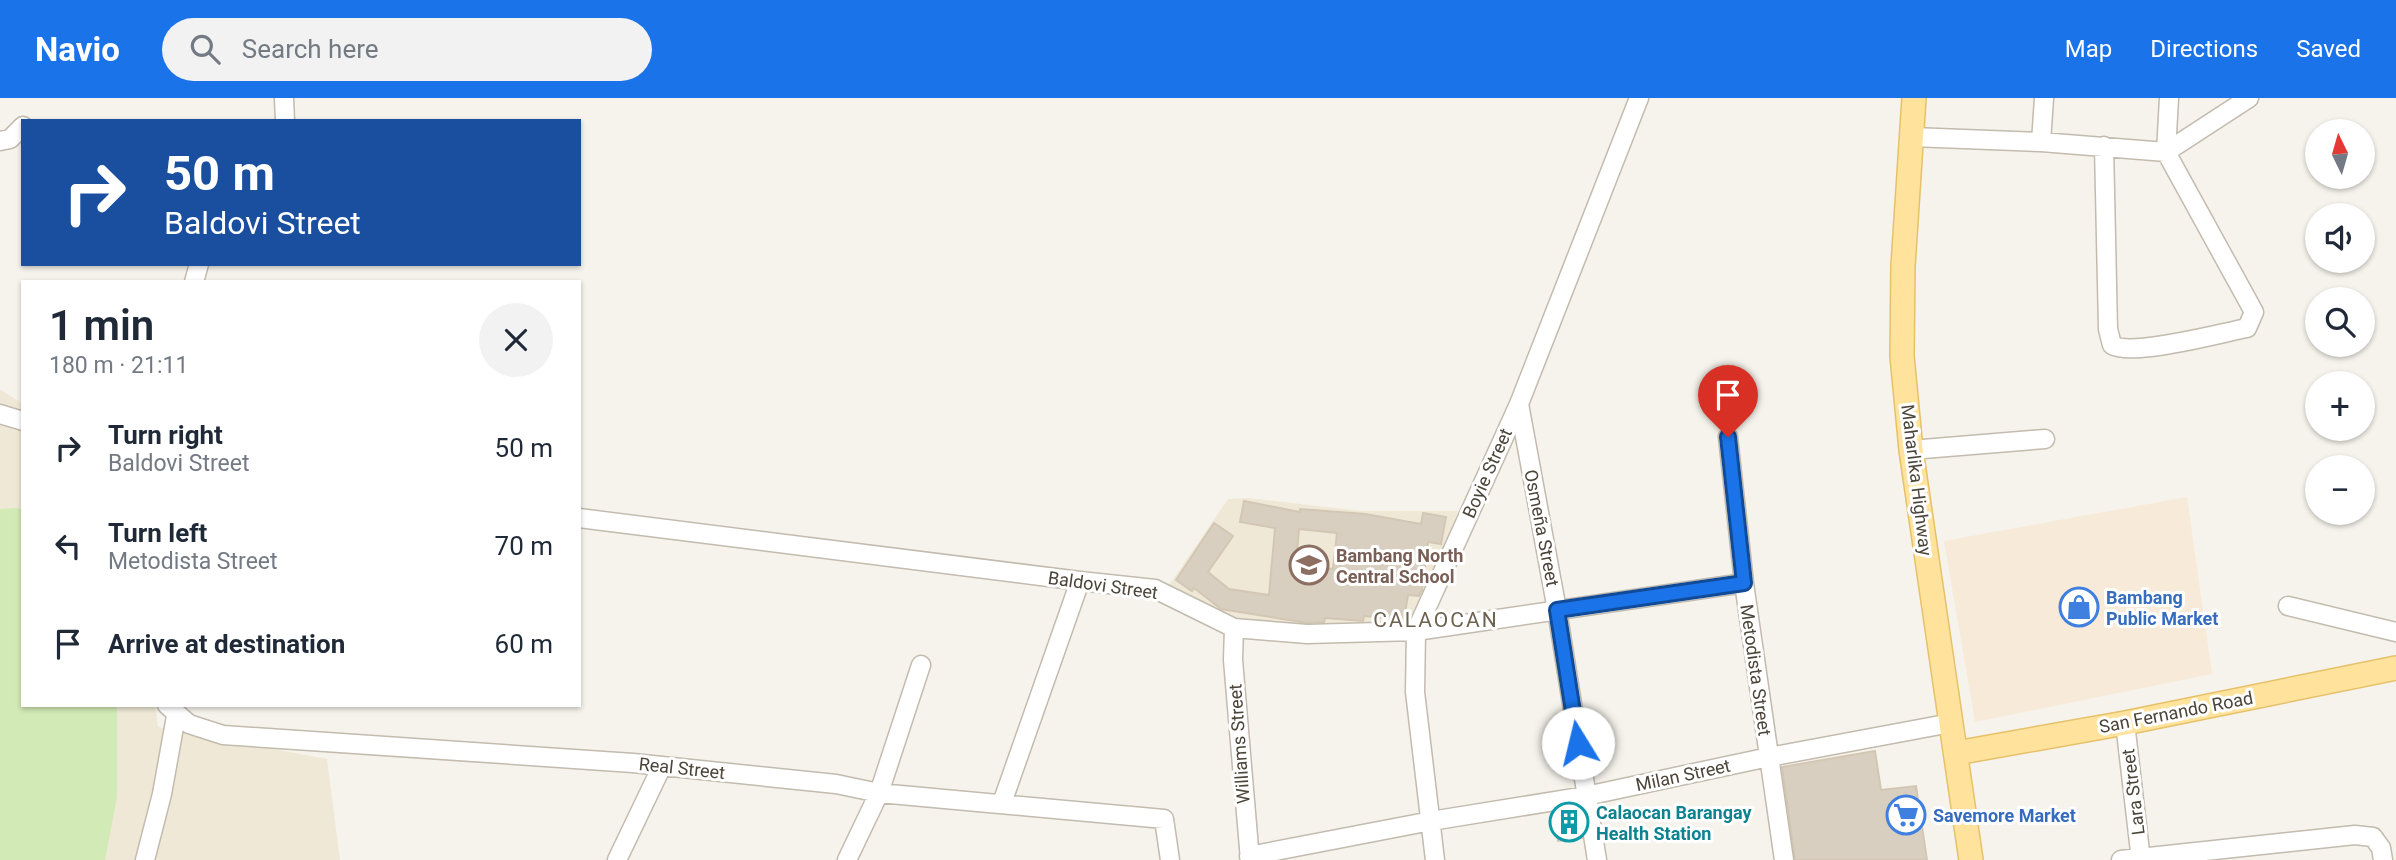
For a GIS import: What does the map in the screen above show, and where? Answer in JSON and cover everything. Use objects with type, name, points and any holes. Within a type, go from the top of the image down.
[{"type":"main road","name":"Maharlika Highway","points":[[1914,98],[1903,266],[1902,356],[1911,450],[1971,860]]},
{"type":"main road","name":"San Fernando Road","points":[[1956,753],[2124,723],[2396,668]]},
{"type":"street","points":[[284,98],[285,119]]},
{"type":"street","name":"Boyie Street","points":[[1435,860],[1415,692],[1416,631],[1518,404],[1639,98]]},
{"type":"street","points":[[2040,142],[2044,98]]},
{"type":"street","points":[[2104,146],[2109,339],[2117,348],[2160,346],[2247,328],[2254,312],[2166,152],[2169,98]]},
{"type":"street","points":[[1912,137],[2040,142],[2166,152],[2249,98]]},
{"type":"street","points":[[0,141],[10,139],[21,128]]},
{"type":"street","name":"Osmeña Street","points":[[1518,404],[1557,610],[1597,860]]},
{"type":"street","name":"Metodista Street","points":[[1728,437],[1744,583],[1784,860]]},
{"type":"street","points":[[1911,450],[2045,439]]},
{"type":"street","name":"Baldovi Street","points":[[581,518],[1155,589],[1234,628],[1307,634],[1416,631],[1744,583]]},
{"type":"street","points":[[1002,803],[1080,581]]},
{"type":"street","points":[[2288,606],[2396,632]]},
{"type":"street","name":"Williams Street","points":[[1234,628],[1233,660],[1250,858]]},
{"type":"street","points":[[847,860],[879,793],[922,665]]},
{"type":"street","points":[[145,860],[162,794],[171,711]]},
{"type":"street","name":"Real Street","points":[[171,711],[202,730],[223,735],[662,766],[836,785],[879,793],[1164,819],[1170,860]]},
{"type":"street","name":"Milan Street","points":[[1250,858],[1431,821],[1586,796],[1769,757],[1951,723]]},
{"type":"street","name":"Lara Street","points":[[2124,723],[2141,859]]},
{"type":"street","points":[[618,860],[662,766]]},
{"type":"street","points":[[2121,860],[2355,835],[2373,837],[2381,848],[2383,860]]},
{"type":"shaded area","points":[[0,389],[21,403],[21,707],[155,707],[158,727],[327,759],[340,860],[0,860]]},
{"type":"shaded area","name":"Bambang Public Market","points":[[2187,497],[2212,674],[1975,722],[1944,541]]},
{"type":"shaded area","name":"Bambang North Central School","points":[[1249,498],[1361,511],[1458,511],[1412,626],[1309,629],[1236,622],[1167,588],[1228,499]]},
{"type":"green space","points":[[0,509],[21,509],[21,707],[117,707],[117,797],[105,860],[0,860]]},
{"type":"building","name":"Bambang North Central School","points":[[1244,501],[1300,512],[1300,509],[1365,514],[1421,524],[1423,513],[1446,517],[1441,544],[1428,542],[1422,590],[1419,596],[1408,595],[1404,620],[1364,616],[1363,621],[1325,618],[1324,622],[1307,623],[1221,609],[1194,588],[1192,591],[1176,580],[1214,523],[1233,536],[1208,572],[1229,589],[1269,595],[1275,528],[1240,522]],"holes":[[[1299,529],[1337,533],[1333,569],[1296,564]]]},
{"type":"building","points":[[1875,751],[1881,790],[1916,786],[1927,860],[1795,860],[1782,767]]},
{"type":"building","name":"Calaocan Barangay Health Station","points":[[1577,809],[1582,838],[1558,841],[1554,813]]},
{"type":"place","name":"Bambang North Central School","points":[[1309,565]]},
{"type":"place","name":"Bambang Public Market","points":[[2079,607]]},
{"type":"place","name":"Savemore Market","points":[[1906,815]]},
{"type":"place","name":"Calaocan Barangay Health Station","points":[[1569,822]]},
{"type":"district","name":"CALAOCAN","points":[[1436,620]]},
{"type":"route","points":[[1578,743],[1557,610],[1744,583],[1728,437]]}]
